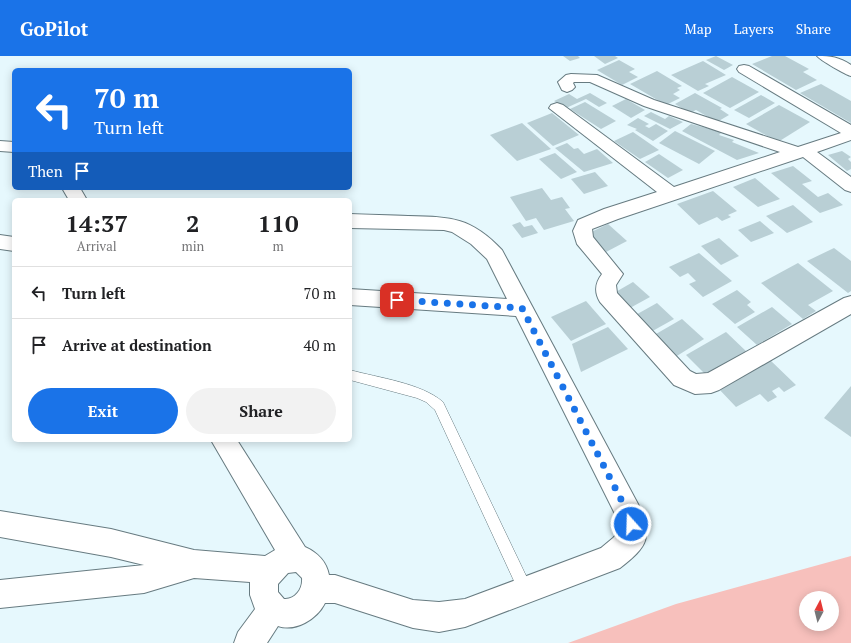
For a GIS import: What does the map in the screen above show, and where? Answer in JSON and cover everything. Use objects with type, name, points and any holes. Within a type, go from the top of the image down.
[{"type":"street","points":[[824,56],[840,64],[851,72]]},
{"type":"street","points":[[744,69],[851,132]]},
{"type":"street","points":[[567,87],[565,82],[571,78],[592,78],[649,103],[802,152],[851,186]]},
{"type":"street","points":[[557,108],[671,194]]},
{"type":"street","points":[[851,135],[611,214],[585,225],[582,231],[584,239],[613,274],[606,284],[607,296],[682,378],[695,384],[711,383],[851,304]]},
{"type":"street","points":[[317,588],[336,589],[413,614],[440,617],[465,613],[610,558],[623,548],[634,535],[629,513],[495,255],[472,234],[459,226],[444,223],[352,221]]},
{"type":"street","points":[[0,242],[12,244]]},
{"type":"street","points":[[352,297],[522,308]]},
{"type":"street","points":[[224,442],[296,558]]},
{"type":"street","points":[[0,524],[111,543],[194,564],[270,570]]},
{"type":"street","points":[[296,558],[308,563],[316,573],[317,588],[310,602],[299,612],[285,615],[272,610],[264,598],[264,584],[270,570],[282,561],[296,558]]},
{"type":"street","points":[[0,594],[144,579],[194,564]]},
{"type":"street","points":[[249,643],[272,610]]},
{"type":"lane","points":[[352,376],[419,393],[430,398],[439,406],[525,589]]},
{"type":"shaded area","points":[[851,556],[851,643],[568,643],[676,604]]},
{"type":"building","points":[[563,56],[578,56],[580,58],[570,61]]},
{"type":"building","points":[[594,56],[615,56],[618,58],[605,64]]},
{"type":"building","points":[[716,56],[733,65],[724,70],[706,60]]},
{"type":"building","points":[[772,56],[785,56],[809,69],[803,72],[817,80],[796,90],[752,64]]},
{"type":"building","points":[[619,60],[635,69],[629,72],[638,77],[622,85],[597,70]]},
{"type":"building","points":[[703,61],[726,75],[705,84],[709,86],[698,91],[671,75]]},
{"type":"building","points":[[657,71],[682,86],[677,88],[680,90],[673,94],[680,98],[666,105],[630,84]]},
{"type":"building","points":[[732,77],[759,92],[730,108],[703,93]]},
{"type":"building","points":[[821,84],[851,101],[851,123],[800,93]]},
{"type":"building","points":[[590,93],[607,103],[599,107],[586,99],[566,108],[554,101],[569,94],[577,99]]},
{"type":"building","points":[[695,93],[722,108],[720,109],[729,115],[717,122],[696,110],[690,113],[675,104]]},
{"type":"building","points":[[761,95],[775,103],[749,118],[734,110]]},
{"type":"building","points":[[626,99],[645,110],[631,118],[612,106]]},
{"type":"building","points":[[585,102],[616,121],[601,129],[570,109]]},
{"type":"building","points":[[779,105],[810,122],[778,142],[746,124]]},
{"type":"building","points":[[651,112],[665,119],[669,116],[683,122],[670,129],[644,116]]},
{"type":"building","points":[[552,113],[579,135],[553,146],[527,123]]},
{"type":"building","points":[[638,118],[649,124],[645,126],[649,128],[656,124],[668,131],[653,141],[635,130],[637,129],[627,125]]},
{"type":"building","points":[[522,123],[551,149],[517,161],[490,135]]},
{"type":"building","points":[[691,124],[714,130],[721,133],[719,135],[734,140],[732,142],[759,153],[737,160],[682,131]]},
{"type":"building","points":[[675,131],[715,151],[699,164],[659,143]]},
{"type":"building","points":[[633,132],[659,150],[640,159],[614,141]]},
{"type":"building","points":[[567,143],[574,149],[578,148],[584,154],[597,149],[613,163],[584,172],[555,148]]},
{"type":"building","points":[[842,151],[851,157],[848,159],[851,162],[851,169],[847,171],[828,155]]},
{"type":"building","points":[[555,153],[577,172],[561,179],[539,159]]},
{"type":"building","points":[[659,154],[683,170],[668,178],[645,162]]},
{"type":"building","points":[[793,166],[812,181],[802,184],[818,197],[828,193],[843,205],[820,213],[771,173]]},
{"type":"building","points":[[595,172],[608,186],[584,194],[571,179]]},
{"type":"building","points":[[755,178],[780,199],[758,207],[733,187]]},
{"type":"building","points":[[542,188],[551,200],[562,197],[570,208],[565,209],[574,221],[544,230],[536,218],[526,221],[510,197]]},
{"type":"building","points":[[713,191],[737,211],[728,215],[731,217],[722,221],[717,217],[699,225],[677,204]]},
{"type":"building","points":[[793,205],[813,222],[787,233],[766,216]]},
{"type":"building","points":[[760,221],[774,233],[751,242],[738,230]]},
{"type":"building","points":[[520,222],[524,227],[532,225],[538,233],[522,238],[512,225]]},
{"type":"building","points":[[608,224],[627,241],[606,252],[587,234]]},
{"type":"building","points":[[719,238],[739,256],[721,265],[701,246]]},
{"type":"building","points":[[834,248],[851,261],[851,291],[848,293],[807,261]]},
{"type":"building","points":[[699,253],[732,281],[703,297],[689,284],[696,281],[688,273],[680,277],[669,267]]},
{"type":"building","points":[[798,263],[833,291],[808,305],[816,311],[803,319],[761,283]]},
{"type":"building","points":[[633,282],[650,297],[630,308],[614,293]]},
{"type":"building","points":[[737,290],[751,302],[747,305],[755,312],[735,324],[712,304]]},
{"type":"building","points":[[586,301],[606,324],[571,341],[551,317]]},
{"type":"building","points":[[657,303],[674,319],[649,333],[632,317]]},
{"type":"building","points":[[772,307],[792,324],[757,345],[737,327]]},
{"type":"building","points":[[682,319],[704,339],[672,359],[649,338]]},
{"type":"building","points":[[608,327],[628,349],[581,372],[572,344]]},
{"type":"building","points":[[726,332],[748,353],[707,376],[686,355]]},
{"type":"building","points":[[769,359],[796,385],[784,392],[779,387],[772,391],[777,397],[768,402],[760,394],[736,407],[717,387]]},
{"type":"building","points":[[851,386],[851,437],[824,418]]},
{"type":"route","points":[[397,300],[522,308],[629,513],[631,524]]}]
